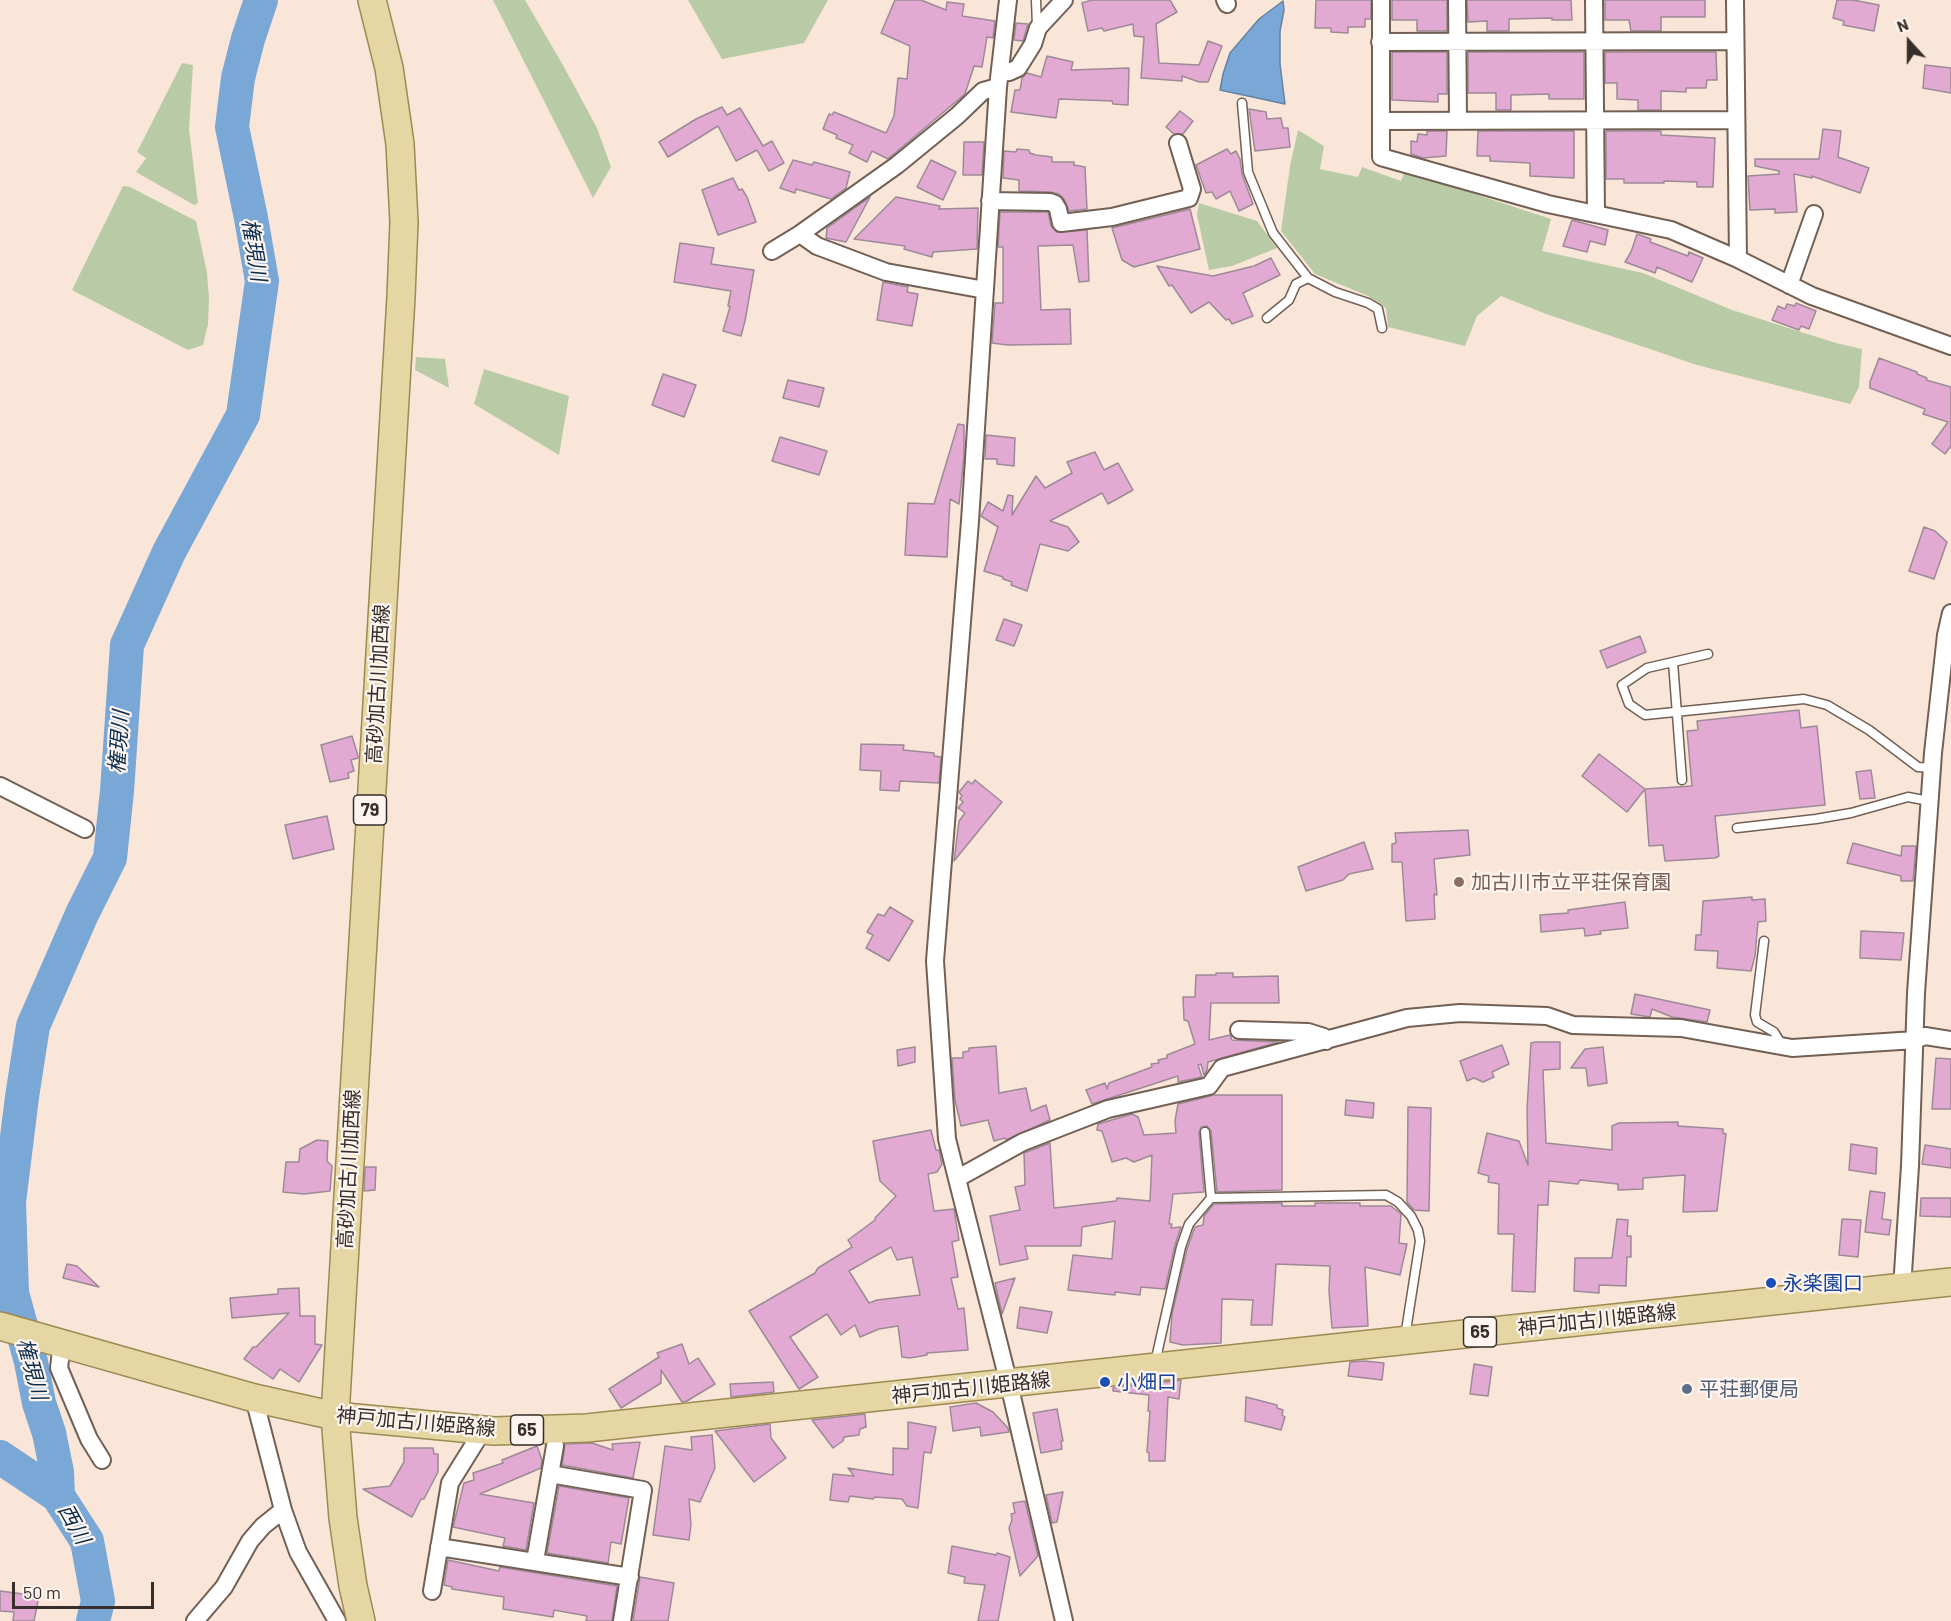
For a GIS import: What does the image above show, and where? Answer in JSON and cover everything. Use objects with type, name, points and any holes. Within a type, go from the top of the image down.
[{"type":"main road","name":"高砂加古川加西線","points":[[361,1621],[353,1586],[343,1518],[335,1416],[404,222],[400,144],[389,68],[372,0]]},
{"type":"main road","name":"神戸加古川姫路線","points":[[0,1326],[254,1398],[335,1416],[483,1430],[587,1428],[1951,1282]]},
{"type":"street","points":[[1008,0],[999,80],[970,521],[935,961],[947,1139],[1009,1384],[1064,1621]]},
{"type":"street","points":[[772,250],[800,234],[920,147],[983,91],[1017,68],[1033,44],[1038,28],[1064,0]]},
{"type":"street","points":[[1381,0],[1381,158],[1548,204],[1671,230],[1738,259],[1812,296],[1951,346]]},
{"type":"street","points":[[1457,0],[1458,120]]},
{"type":"street","points":[[1594,0],[1596,213]]},
{"type":"street","points":[[1735,0],[1738,259]]},
{"type":"street","points":[[1380,42],[1735,40]]},
{"type":"street","points":[[1381,121],[1736,120]]},
{"type":"street","points":[[990,201],[1050,202],[1058,209],[1061,223],[1112,217],[1190,198],[1192,189],[1178,143]]},
{"type":"street","points":[[1789,285],[1814,214]]},
{"type":"street","points":[[800,234],[817,246],[886,272],[985,290]]},
{"type":"street","points":[[1902,1288],[1916,993],[1929,801],[1939,694],[1951,613]]},
{"type":"street","points":[[0,786],[85,829]]},
{"type":"street","points":[[958,1178],[1023,1142],[1108,1109],[1209,1086],[1222,1068],[1407,1018],[1460,1013],[1547,1016],[1574,1025],[1681,1028],[1792,1048],[1915,1040],[1925,1036],[1951,1040]]},
{"type":"street","points":[[1239,1030],[1308,1032],[1324,1037],[1326,1041]]},
{"type":"street","points":[[57,1342],[59,1368],[85,1429],[102,1460]]},
{"type":"street","points":[[254,1398],[284,1510],[298,1552],[337,1621]]},
{"type":"street","points":[[432,1591],[450,1483],[483,1430]]},
{"type":"street","points":[[535,1561],[555,1446]]},
{"type":"street","points":[[550,1474],[643,1490],[622,1621]]},
{"type":"street","points":[[195,1621],[224,1587],[250,1541],[263,1526],[284,1510]]},
{"type":"street","points":[[439,1547],[630,1577]]},
{"type":"lane","points":[[1036,0],[1038,28]]},
{"type":"lane","points":[[1242,103],[1248,172],[1274,233],[1308,279],[1378,309],[1382,328]]},
{"type":"lane","points":[[1267,318],[1289,300],[1296,284],[1308,279]]},
{"type":"lane","points":[[1708,654],[1647,668],[1622,685],[1629,704],[1645,715],[1804,699],[1827,705],[1869,730],[1918,767],[1932,768]]},
{"type":"lane","points":[[1673,662],[1682,780]]},
{"type":"lane","points":[[1737,828],[1839,815],[1908,797],[1929,801]]},
{"type":"lane","points":[[1764,942],[1755,1016],[1757,1022],[1774,1032],[1783,1046]]},
{"type":"lane","points":[[1154,1368],[1181,1247],[1189,1224],[1211,1198],[1206,1132]]},
{"type":"lane","points":[[1211,1198],[1386,1195],[1398,1202],[1411,1216],[1420,1240],[1405,1341]]},
{"type":"green space","points":[[493,0],[525,0],[597,128],[611,167],[593,198]]},
{"type":"green space","points":[[688,0],[828,0],[804,43],[722,59]]},
{"type":"green space","points":[[182,63],[193,65],[189,129],[198,203],[194,205],[136,172],[146,158],[137,152]]},
{"type":"green space","points":[[1298,130],[1324,146],[1320,169],[1358,177],[1362,167],[1401,181],[1405,171],[1551,219],[1542,251],[1643,273],[1732,310],[1862,349],[1859,387],[1850,404],[1697,365],[1546,314],[1501,296],[1477,316],[1465,346],[1388,327],[1386,308],[1368,296],[1315,274],[1281,231],[1290,166]]},
{"type":"green space","points":[[123,186],[130,187],[196,221],[207,273],[209,299],[208,324],[203,345],[188,350],[72,290]]},
{"type":"green space","points":[[1199,203],[1257,221],[1277,248],[1232,266],[1209,270],[1197,215]]},
{"type":"green space","points":[[416,357],[445,359],[449,388],[415,370]]},
{"type":"green space","points":[[484,369],[569,396],[559,455],[474,404]]},
{"type":"water","points":[[1283,1],[1280,64],[1285,104],[1220,90],[1230,53],[1259,19]]},
{"type":"building","points":[[895,0],[921,0],[946,10],[947,2],[964,4],[962,16],[995,21],[993,38],[987,37],[982,67],[974,66],[965,94],[888,159],[872,151],[867,162],[849,153],[853,145],[836,138],[837,135],[823,129],[829,114],[832,115],[834,112],[886,133],[894,116],[898,78],[907,79],[910,46],[881,33]]},
{"type":"building","points":[[1092,0],[1170,0],[1177,12],[1156,24],[1159,63],[1199,65],[1208,41],[1222,46],[1208,82],[1199,82],[1182,76],[1182,81],[1141,78],[1144,37],[1134,36],[1133,24],[1104,31],[1102,28],[1088,31],[1082,3]]},
{"type":"building","points":[[1316,0],[1371,0],[1371,19],[1365,19],[1365,27],[1348,27],[1348,33],[1331,32],[1331,28],[1315,28]]},
{"type":"building","points":[[1392,0],[1447,0],[1447,31],[1417,31],[1417,20],[1392,20]]},
{"type":"building","points":[[1467,0],[1571,0],[1572,20],[1509,19],[1509,31],[1487,31],[1487,21],[1468,22]]},
{"type":"building","points":[[1605,0],[1705,0],[1705,17],[1661,17],[1661,31],[1631,31],[1629,20],[1605,20]]},
{"type":"building","points":[[1837,0],[1853,0],[1879,5],[1874,31],[1843,25],[1844,21],[1833,18]]},
{"type":"building","points":[[1016,23],[1028,24],[1023,41],[1014,40]]},
{"type":"building","points":[[1392,52],[1447,52],[1447,94],[1438,94],[1438,102],[1392,100]]},
{"type":"building","points":[[1468,52],[1584,52],[1584,99],[1549,99],[1549,94],[1511,95],[1511,110],[1496,110],[1496,93],[1468,93]]},
{"type":"building","points":[[1605,52],[1716,52],[1717,80],[1707,80],[1706,88],[1686,88],[1686,92],[1661,91],[1661,110],[1638,110],[1638,100],[1617,99],[1617,83],[1605,83]]},
{"type":"building","points":[[1047,56],[1073,62],[1071,70],[1129,68],[1128,105],[1113,104],[1112,101],[1059,99],[1056,118],[1011,112],[1015,90],[1020,90],[1022,78],[1027,73],[1041,77]]},
{"type":"building","points":[[1925,65],[1951,68],[1951,93],[1923,88]]},
{"type":"building","points":[[722,107],[727,115],[740,108],[763,146],[772,141],[784,163],[769,171],[757,150],[736,161],[718,126],[668,157],[659,142],[696,119]]},
{"type":"building","points":[[1249,109],[1266,112],[1267,119],[1281,118],[1283,128],[1288,128],[1290,147],[1255,151]]},
{"type":"building","points":[[1180,111],[1193,121],[1183,134],[1174,134],[1166,127]]},
{"type":"building","points":[[1823,129],[1841,131],[1838,157],[1869,168],[1860,193],[1812,176],[1812,178],[1794,174],[1797,212],[1775,213],[1775,209],[1750,210],[1748,176],[1779,174],[1779,171],[1755,166],[1755,159],[1819,159]]},
{"type":"building","points":[[1427,131],[1447,131],[1446,156],[1423,158],[1411,154],[1411,141],[1417,142],[1418,134],[1427,135]]},
{"type":"building","points":[[1478,131],[1574,131],[1574,178],[1530,176],[1530,163],[1490,161],[1490,156],[1477,156]]},
{"type":"building","points":[[1606,131],[1661,131],[1661,135],[1715,138],[1713,187],[1697,187],[1697,182],[1624,183],[1624,179],[1606,179]]},
{"type":"building","points":[[964,142],[984,142],[982,175],[963,175]]},
{"type":"building","points":[[1017,149],[1052,157],[1052,162],[1074,162],[1074,165],[1085,167],[1087,209],[1069,211],[1059,194],[1019,191],[1019,180],[1003,178],[1004,151],[1016,152]]},
{"type":"building","points":[[1227,149],[1231,154],[1236,151],[1240,159],[1242,174],[1253,204],[1239,211],[1230,191],[1216,199],[1212,192],[1206,193],[1196,165]]},
{"type":"building","points":[[793,160],[812,165],[814,162],[850,172],[846,188],[831,199],[796,189],[795,193],[780,188]]},
{"type":"building","points":[[931,160],[956,172],[943,200],[917,187]]},
{"type":"building","points":[[733,178],[739,190],[742,189],[747,197],[756,222],[718,235],[702,190]]},
{"type":"building","points":[[870,197],[846,242],[826,238],[827,228]]},
{"type":"building","points":[[896,197],[940,206],[939,209],[978,208],[977,249],[933,252],[932,257],[904,249],[905,246],[854,239]]},
{"type":"building","points":[[1190,209],[1200,249],[1134,267],[1122,260],[1112,228]]},
{"type":"building","points":[[1000,212],[1048,212],[1051,226],[1057,232],[1087,230],[1089,281],[1079,282],[1073,245],[1038,246],[1041,310],[1070,309],[1071,344],[992,343],[995,303],[1003,303],[1003,247],[998,247]]},
{"type":"building","points":[[1572,220],[1608,230],[1605,245],[1590,241],[1587,252],[1563,246]]},
{"type":"building","points":[[1637,234],[1651,239],[1650,242],[1688,256],[1689,252],[1703,258],[1692,282],[1657,267],[1655,273],[1625,262]]},
{"type":"building","points":[[680,243],[714,248],[711,264],[754,270],[741,336],[723,331],[730,307],[728,306],[731,291],[674,282]]},
{"type":"building","points":[[1271,258],[1280,275],[1243,293],[1253,316],[1232,324],[1209,302],[1191,313],[1172,285],[1169,286],[1157,266],[1213,276],[1254,266]]},
{"type":"building","points":[[883,282],[908,287],[907,292],[918,294],[912,326],[877,320]]},
{"type":"building","points":[[1796,303],[1816,311],[1809,329],[1801,326],[1799,330],[1772,320],[1778,306],[1785,309],[1787,304],[1795,306]]},
{"type":"building","points":[[1879,358],[1917,372],[1927,378],[1926,380],[1951,387],[1951,446],[1945,454],[1932,444],[1948,422],[1923,414],[1925,409],[1870,388]]},
{"type":"building","points":[[663,374],[696,385],[684,417],[652,405]]},
{"type":"building","points":[[788,380],[824,388],[819,407],[783,398]]},
{"type":"building","points":[[958,424],[964,425],[964,457],[959,504],[950,499],[947,557],[905,555],[908,503],[934,504]]},
{"type":"building","points":[[986,435],[1015,438],[1014,466],[997,464],[997,459],[985,459]]},
{"type":"building","points":[[780,437],[827,451],[819,475],[772,461]]},
{"type":"building","points":[[1095,452],[1104,470],[1118,463],[1133,490],[1108,504],[1102,493],[1050,521],[1068,527],[1079,542],[1068,551],[1040,544],[1027,591],[1011,585],[1012,582],[1003,577],[984,571],[998,527],[981,516],[988,502],[1003,511],[1008,495],[1013,496],[1012,515],[1036,476],[1045,488],[1072,473],[1067,462]]},
{"type":"building","points":[[1924,527],[1935,531],[1947,542],[1934,579],[1909,571]]},
{"type":"building","points":[[1004,619],[1022,625],[1014,646],[996,640]]},
{"type":"building","points":[[1640,636],[1646,652],[1607,668],[1600,651]]},
{"type":"building","points":[[1799,710],[1801,728],[1817,726],[1825,805],[1715,816],[1719,856],[1715,858],[1665,861],[1663,845],[1649,846],[1645,789],[1692,786],[1687,731],[1698,730],[1697,721]]},
{"type":"building","points":[[352,736],[358,756],[351,760],[354,771],[348,773],[349,778],[330,782],[321,745]]},
{"type":"building","points":[[861,744],[904,745],[903,750],[934,753],[934,756],[941,757],[939,783],[900,781],[899,791],[880,790],[881,771],[860,770]]},
{"type":"building","points":[[1599,754],[1645,789],[1627,812],[1582,776]]},
{"type":"building","points":[[1871,770],[1875,798],[1860,799],[1856,772]]},
{"type":"building","points":[[975,780],[1002,802],[954,861],[959,821],[965,813],[958,808],[963,802],[959,792],[968,781],[972,784]]},
{"type":"building","points":[[327,816],[334,849],[293,859],[285,825]]},
{"type":"building","points":[[1468,830],[1470,855],[1434,859],[1437,895],[1434,894],[1435,919],[1406,921],[1402,862],[1392,862],[1392,844],[1396,843],[1395,833]]},
{"type":"building","points":[[1364,842],[1373,869],[1349,874],[1343,880],[1306,891],[1298,867]]},
{"type":"building","points":[[1853,843],[1901,856],[1902,846],[1916,846],[1913,881],[1901,881],[1901,876],[1847,863]]},
{"type":"building","points":[[1752,897],[1752,900],[1765,899],[1766,921],[1758,922],[1755,956],[1751,971],[1717,968],[1718,951],[1695,950],[1696,935],[1701,935],[1703,901]]},
{"type":"building","points":[[1625,902],[1628,928],[1600,931],[1601,934],[1585,936],[1584,928],[1541,932],[1540,915],[1568,913],[1568,910]]},
{"type":"building","points":[[890,907],[913,921],[889,961],[866,948],[873,935],[867,932],[878,914],[884,916]]},
{"type":"building","points":[[1861,931],[1904,933],[1901,960],[1860,958]]},
{"type":"building","points":[[1216,973],[1233,973],[1233,977],[1278,976],[1279,1003],[1211,1003],[1209,1040],[1230,1035],[1232,1040],[1279,1042],[1208,1062],[1204,1075],[1201,1064],[1198,1065],[1202,1077],[1178,1082],[1178,1076],[1092,1104],[1086,1090],[1105,1083],[1107,1089],[1109,1083],[1152,1067],[1151,1064],[1159,1063],[1158,1060],[1167,1058],[1167,1055],[1195,1044],[1188,1021],[1184,1020],[1183,997],[1195,997],[1196,975],[1216,975]]},
{"type":"building","points":[[1635,994],[1710,1010],[1707,1022],[1672,1017],[1652,1009],[1650,1017],[1631,1014]]},
{"type":"building","points":[[1560,1042],[1560,1069],[1543,1070],[1546,1143],[1612,1150],[1612,1126],[1619,1123],[1678,1122],[1678,1126],[1723,1129],[1723,1133],[1726,1134],[1717,1211],[1683,1212],[1685,1175],[1643,1178],[1643,1189],[1618,1190],[1618,1184],[1580,1180],[1578,1184],[1549,1181],[1548,1205],[1538,1205],[1535,1292],[1512,1291],[1514,1234],[1498,1234],[1499,1184],[1488,1182],[1489,1176],[1478,1173],[1487,1133],[1519,1141],[1528,1165],[1527,1109],[1531,1043]]},
{"type":"building","points":[[1502,1045],[1509,1064],[1492,1072],[1494,1077],[1483,1082],[1474,1078],[1467,1081],[1460,1061]]},
{"type":"building","points":[[996,1046],[999,1093],[1026,1088],[1031,1111],[1046,1105],[1050,1120],[1006,1140],[1005,1138],[994,1141],[988,1120],[961,1126],[955,1100],[952,1058],[963,1058],[963,1052],[969,1051],[969,1048]]},
{"type":"building","points":[[915,1047],[915,1062],[898,1066],[897,1050]]},
{"type":"building","points":[[1603,1047],[1607,1083],[1588,1086],[1586,1068],[1571,1068],[1585,1049]]},
{"type":"building","points":[[1936,1058],[1951,1059],[1951,1109],[1932,1109]]},
{"type":"building","points":[[1214,1095],[1282,1095],[1282,1190],[1217,1192],[1211,1131],[1207,1126],[1201,1127],[1199,1133],[1204,1192],[1173,1194],[1169,1224],[1172,1224],[1171,1228],[1181,1227],[1165,1289],[1141,1287],[1140,1295],[1068,1290],[1073,1255],[1112,1259],[1115,1221],[1082,1227],[1081,1246],[1025,1246],[1028,1259],[1000,1265],[990,1216],[1020,1210],[1015,1187],[1025,1185],[1024,1153],[1050,1143],[1054,1208],[1116,1201],[1117,1198],[1150,1201],[1152,1155],[1134,1162],[1126,1158],[1112,1162],[1102,1131],[1097,1130],[1098,1124],[1132,1114],[1138,1117],[1144,1135],[1176,1133],[1175,1121],[1178,1104]]},
{"type":"building","points":[[1346,1100],[1374,1103],[1373,1118],[1345,1115]]},
{"type":"building","points":[[1408,1107],[1431,1108],[1429,1211],[1414,1210],[1407,1202]]},
{"type":"building","points":[[931,1130],[942,1164],[937,1172],[928,1174],[934,1211],[954,1209],[959,1240],[952,1242],[958,1277],[951,1278],[958,1309],[964,1308],[968,1350],[927,1353],[927,1355],[910,1358],[902,1357],[898,1326],[879,1329],[860,1337],[855,1325],[841,1335],[827,1314],[790,1337],[818,1377],[799,1389],[749,1311],[815,1273],[818,1268],[852,1247],[848,1240],[875,1220],[896,1196],[880,1181],[873,1141]],"holes":[[[891,1247],[897,1260],[912,1257],[920,1295],[869,1303],[849,1271]]]},
{"type":"building","points":[[317,1140],[328,1141],[327,1161],[332,1166],[330,1191],[304,1194],[283,1192],[286,1162],[299,1162],[300,1149]]},
{"type":"building","points":[[1851,1144],[1877,1148],[1876,1174],[1849,1170]]},
{"type":"building","points":[[1925,1145],[1951,1149],[1951,1168],[1922,1164]]},
{"type":"building","points":[[365,1167],[376,1167],[375,1190],[364,1191]]},
{"type":"building","points":[[1870,1191],[1885,1193],[1882,1219],[1891,1220],[1889,1235],[1865,1232]]},
{"type":"building","points":[[1921,1198],[1951,1198],[1951,1217],[1920,1216]]},
{"type":"building","points":[[1282,1203],[1282,1206],[1315,1206],[1315,1203],[1360,1203],[1360,1206],[1391,1206],[1401,1214],[1399,1243],[1407,1244],[1400,1275],[1365,1267],[1368,1326],[1332,1328],[1329,1291],[1330,1266],[1276,1264],[1272,1325],[1251,1325],[1253,1300],[1222,1299],[1221,1343],[1183,1345],[1170,1342],[1172,1314],[1187,1249],[1195,1227],[1203,1225],[1204,1216],[1214,1204]]},
{"type":"building","points":[[1617,1219],[1628,1220],[1627,1236],[1631,1236],[1631,1257],[1627,1257],[1626,1286],[1599,1285],[1599,1293],[1574,1291],[1575,1258],[1612,1258]]},
{"type":"building","points":[[1842,1219],[1861,1220],[1858,1257],[1839,1255]]},
{"type":"building","points":[[67,1264],[77,1266],[99,1287],[63,1278]]},
{"type":"building","points":[[1015,1278],[1002,1314],[995,1283]]},
{"type":"building","points":[[299,1288],[300,1316],[315,1316],[315,1344],[322,1345],[299,1382],[280,1369],[273,1379],[244,1359],[253,1347],[256,1347],[289,1313],[232,1318],[230,1298],[278,1294],[278,1289]]},
{"type":"building","points":[[1020,1307],[1052,1312],[1047,1333],[1017,1328]]},
{"type":"building","points":[[682,1344],[689,1364],[698,1358],[715,1384],[682,1402],[661,1370],[661,1383],[621,1408],[609,1389],[659,1357],[657,1353]]},
{"type":"building","points":[[1350,1362],[1384,1363],[1382,1380],[1348,1376]]},
{"type":"building","points":[[1474,1364],[1492,1367],[1488,1396],[1470,1394]]},
{"type":"building","points":[[1181,1380],[1179,1399],[1168,1397],[1165,1461],[1149,1461],[1147,1452],[1149,1395],[1113,1391],[1113,1388]]},
{"type":"building","points":[[773,1382],[774,1392],[731,1397],[730,1384]]},
{"type":"building","points":[[1246,1397],[1277,1405],[1277,1408],[1283,1410],[1282,1415],[1285,1417],[1281,1430],[1245,1421]]},
{"type":"building","points":[[976,1403],[993,1412],[1009,1432],[981,1436],[980,1427],[953,1431],[950,1407]]},
{"type":"building","points":[[1057,1409],[1063,1441],[1061,1441],[1062,1449],[1041,1453],[1033,1413]]},
{"type":"building","points":[[865,1414],[866,1427],[860,1429],[859,1435],[844,1437],[843,1441],[833,1448],[812,1420]]},
{"type":"building","points":[[908,1422],[936,1427],[931,1453],[924,1452],[918,1508],[907,1506],[902,1499],[850,1496],[848,1502],[830,1500],[833,1474],[854,1476],[848,1468],[893,1475],[893,1448],[908,1449]]},
{"type":"building","points":[[770,1424],[771,1438],[786,1458],[754,1482],[715,1431]]},
{"type":"building","points":[[712,1435],[715,1468],[700,1502],[689,1499],[691,1525],[689,1540],[653,1535],[665,1446],[692,1450],[691,1437]]},
{"type":"building","points":[[640,1442],[633,1478],[562,1465],[565,1444],[592,1443],[613,1450],[612,1444]]},
{"type":"building","points":[[537,1446],[542,1460],[541,1468],[480,1494],[534,1503],[526,1550],[503,1546],[505,1538],[453,1527],[464,1483],[474,1480],[473,1473],[503,1463],[502,1460]]},
{"type":"building","points":[[404,1448],[433,1448],[434,1454],[438,1454],[438,1472],[412,1517],[363,1489],[390,1486],[404,1462]]},
{"type":"building","points":[[559,1486],[629,1498],[621,1544],[611,1542],[608,1563],[547,1553]]},
{"type":"building","points":[[1063,1492],[1057,1522],[1052,1523],[1046,1495]]},
{"type":"building","points":[[1025,1501],[1038,1556],[1020,1576],[1009,1528],[1012,1520],[1011,1514],[1015,1513],[1013,1503]]},
{"type":"building","points":[[952,1546],[1010,1557],[998,1621],[978,1621],[985,1585],[964,1583],[965,1577],[948,1573]]},
{"type":"building","points":[[448,1560],[499,1571],[500,1567],[617,1586],[612,1621],[586,1621],[587,1616],[554,1610],[553,1617],[503,1609],[504,1597],[452,1589],[444,1585]]},
{"type":"building","points":[[640,1577],[674,1583],[668,1621],[633,1621]]},
{"type":"building","points":[[0,1591],[39,1596],[34,1621],[13,1621],[14,1612],[0,1611]]},
{"type":"waterway","name":"権現川","points":[[58,1496],[57,1472],[49,1433],[39,1403],[31,1362],[12,1293],[9,1202],[22,1097],[33,1026],[82,914],[110,858],[127,645],[169,552],[243,415],[262,281],[232,127],[238,78],[261,0]]},
{"type":"waterway","name":"西川","points":[[0,1457],[58,1496],[87,1541],[98,1601],[93,1621]]},
{"type":"place","name":"加古川市立平荘保育園","points":[[1459,882]]},
{"type":"place","name":"永楽園口","points":[[1771,1283]]},
{"type":"place","name":"小畑口","points":[[1105,1382]]},
{"type":"place","name":"平荘郵便局","points":[[1687,1389]]}]
